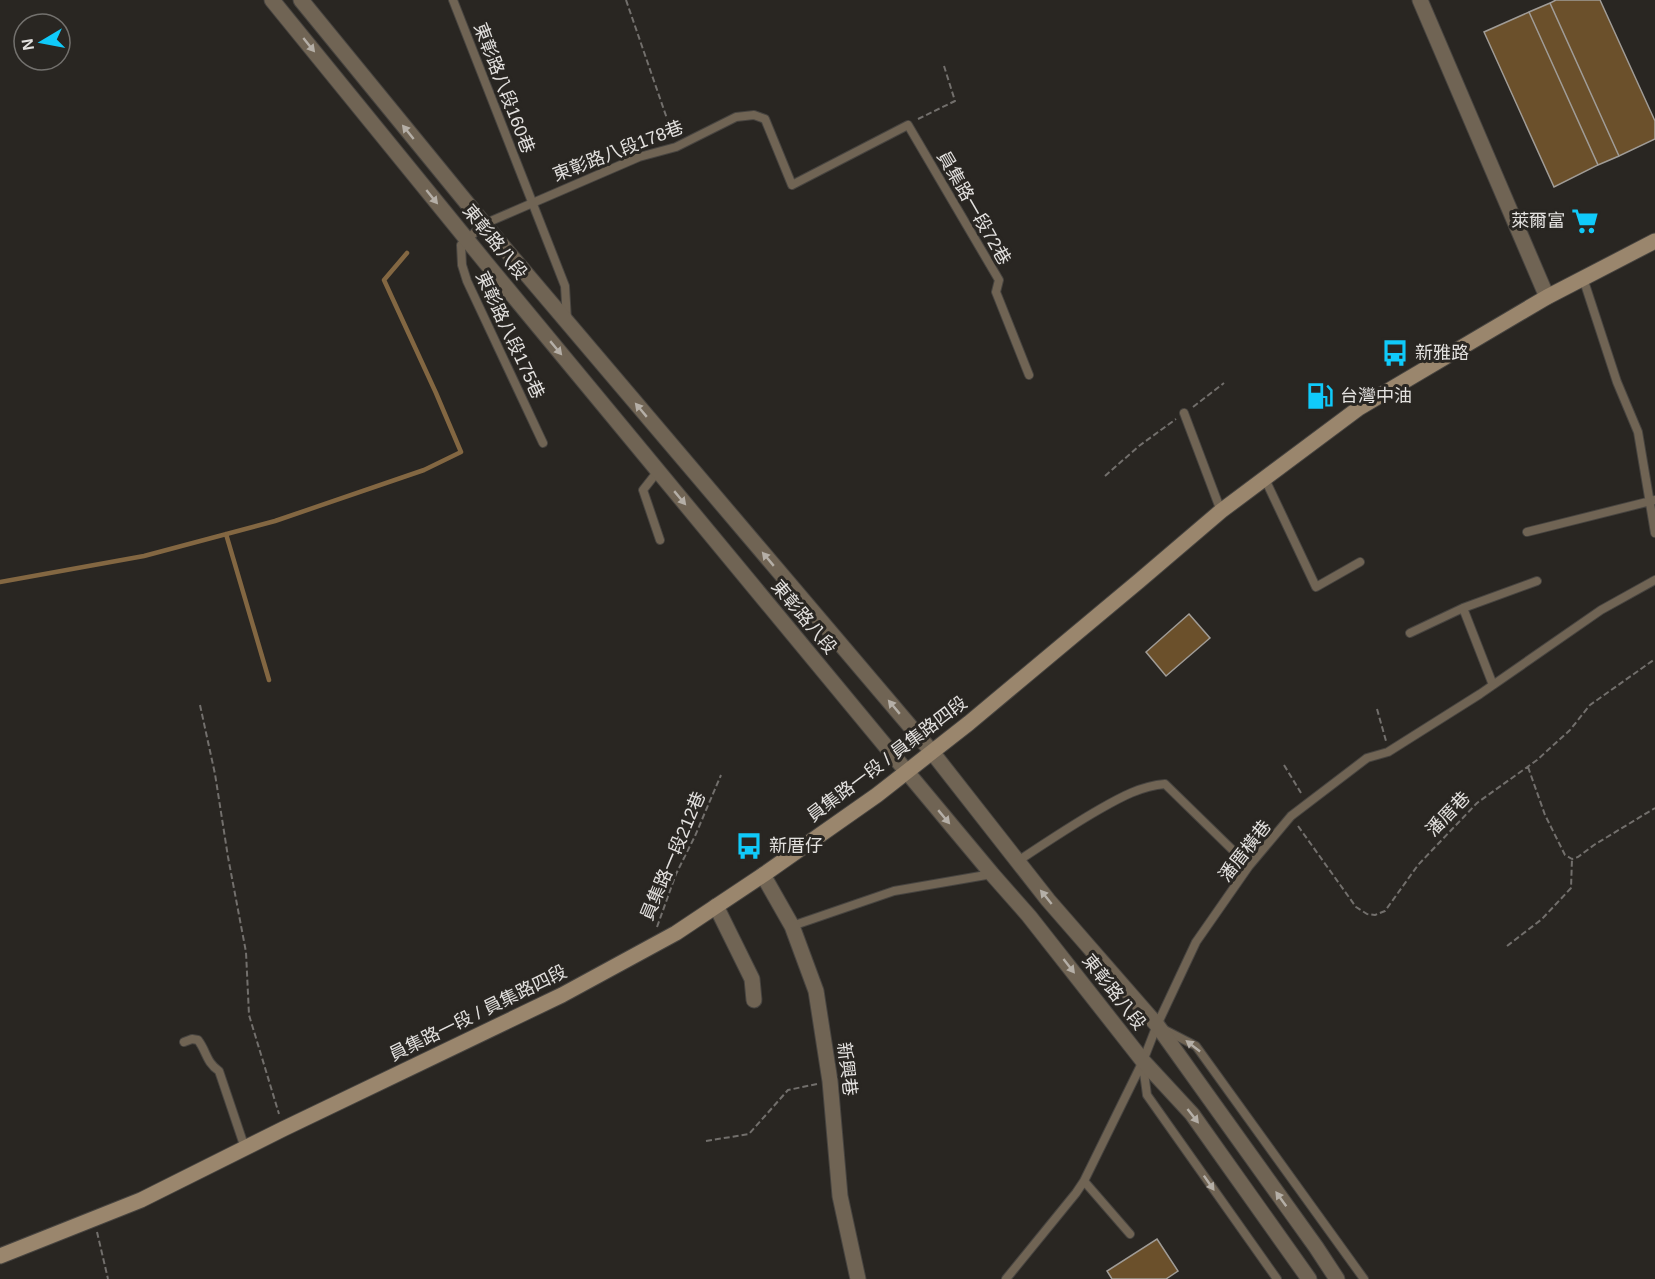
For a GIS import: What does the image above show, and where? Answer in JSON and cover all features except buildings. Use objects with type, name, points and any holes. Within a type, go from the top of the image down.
[{"type":"main road","name":"員集路一段 / 員集路四段","points":[[0,1256],[141,1200],[562,995],[676,933],[763,875],[907,772],[969,723],[1221,511],[1359,408],[1547,297],[1655,241]]},
{"type":"street","name":"東彰路八段","points":[[272,0],[658,471],[1029,916],[1143,1061],[1192,1114],[1309,1279]]},
{"type":"street","name":"東彰路八段","points":[[300,0],[483,224],[932,752],[1048,900],[1157,1025],[1337,1279]]},
{"type":"street","points":[[1420,0],[1547,297]]},
{"type":"street","name":"新興巷","points":[[763,875],[792,926],[816,991],[830,1081],[840,1196],[858,1279]]},
{"type":"street","points":[[716,906],[752,979],[754,1000]]},
{"type":"lane","name":"東彰路八段160巷","points":[[453,0],[564,286],[568,324]]},
{"type":"lane","name":"東彰路八段178巷","points":[[466,238],[483,224],[532,202],[639,157],[676,147],[736,117],[754,115],[765,119],[792,185],[908,124]]},
{"type":"lane","name":"員集路一段72巷","points":[[908,124],[999,280],[996,292],[1029,375]]},
{"type":"lane","name":"東彰路八段175巷","points":[[466,238],[461,245],[462,265],[467,280],[543,443]]},
{"type":"lane","points":[[1583,278],[1617,382],[1638,432],[1652,501],[1655,533]]},
{"type":"lane","points":[[1184,413],[1221,511]]},
{"type":"lane","points":[[658,471],[643,490],[660,540]]},
{"type":"lane","points":[[1265,479],[1316,587],[1360,562]]},
{"type":"lane","points":[[1527,532],[1652,501]]},
{"type":"lane","name":"潘厝橫巷","points":[[1006,1279],[1084,1181],[1143,1061],[1157,1025],[1197,942],[1249,866],[1291,816],[1367,758],[1388,752],[1493,685],[1601,610],[1655,580]]},
{"type":"lane","points":[[1410,633],[1463,608],[1537,581]]},
{"type":"lane","points":[[1463,608],[1493,685]]},
{"type":"lane","points":[[1018,861],[1076,823],[1130,792],[1165,784],[1249,866]]},
{"type":"lane","points":[[792,926],[894,891],[992,874]]},
{"type":"lane","points":[[1157,1025],[1196,1046],[1364,1279]]},
{"type":"lane","points":[[184,1042],[192,1039],[198,1040],[208,1061],[219,1071],[245,1148]]},
{"type":"lane","points":[[1143,1061],[1148,1095],[1277,1279]]},
{"type":"lane","points":[[1084,1181],[1130,1234]]},
{"type":"path","points":[[626,0],[676,147]]},
{"type":"path","points":[[908,124],[955,101],[944,66]]},
{"type":"path","points":[[1104,476],[1139,446],[1224,383]]},
{"type":"path","name":"潘厝巷","points":[[1291,816],[1356,907],[1367,914],[1376,915],[1385,911],[1418,865],[1477,803],[1527,767],[1570,730],[1590,705],[1655,659]]},
{"type":"path","points":[[200,705],[215,774],[246,952],[249,1015],[284,1129]]},
{"type":"path","points":[[1377,709],[1388,752]]},
{"type":"path","points":[[1284,765],[1308,803]]},
{"type":"path","points":[[1527,767],[1545,815],[1565,855],[1572,859],[1655,808]]},
{"type":"path","name":"員集路一段212巷","points":[[650,947],[676,874],[721,775]]},
{"type":"path","points":[[1507,946],[1542,919],[1571,888],[1572,859]]},
{"type":"path","points":[[706,1140],[749,1134],[788,1090],[830,1081]]},
{"type":"path","points":[[93,1219],[108,1279]]},
{"type":"waterway","points":[[0,582],[144,556],[275,521],[424,470],[461,452],[384,280],[407,253]]},
{"type":"waterway","points":[[226,534],[269,680]]},
{"type":"place","name":"萊爾富","points":[[1585,221]]},
{"type":"place","name":"新雅路","points":[[1395,353]]},
{"type":"place","name":"台灣中油","points":[[1320,396]]},
{"type":"place","name":"新厝仔","points":[[749,846]]}]
